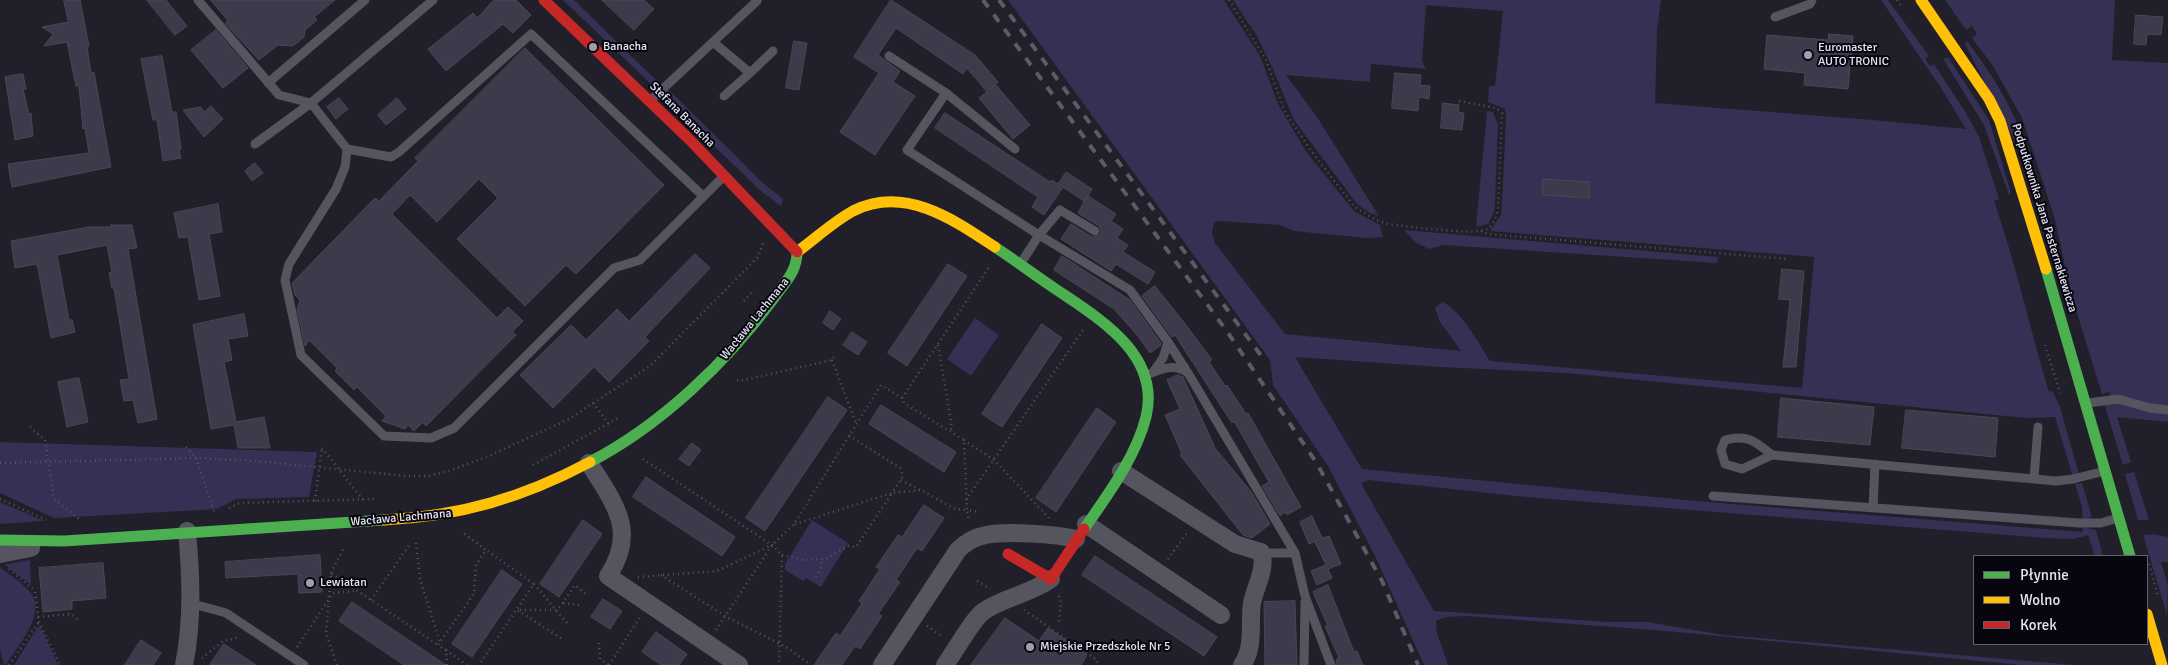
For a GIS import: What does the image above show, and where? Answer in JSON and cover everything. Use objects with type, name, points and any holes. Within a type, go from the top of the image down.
[{"type":"street","name":"Stefana Banacha","points":[[544,0],[650,101],[798,252]]},
{"type":"street","name":"Podpułkownika Jana Pasternakiewicza","points":[[1921,0],[1989,99],[2000,122],[2014,162],[2130,555]]},
{"type":"street","points":[[798,252],[854,210],[872,203],[891,200],[913,203],[928,208],[957,223],[1109,326],[1123,340],[1149,374],[1148,413],[1138,442],[1050,579],[1037,590],[1008,599],[982,611],[945,665]]},
{"type":"street","name":"Wacława Lachmana","points":[[0,540],[64,541],[445,516],[518,495],[590,463],[660,416],[714,369],[781,289],[797,266],[798,252]]},
{"type":"street","points":[[590,463],[618,509],[621,520],[620,552],[608,576],[739,665]]},
{"type":"street","points":[[1120,471],[1235,544],[1258,550],[1261,553],[1262,568],[1252,601],[1250,647],[1242,665]]},
{"type":"street","points":[[1086,524],[1221,615]]},
{"type":"street","points":[[184,664],[188,642],[190,603],[187,532]]},
{"type":"street","points":[[882,665],[958,550],[970,541],[986,535],[1000,534],[1064,536],[1076,539]]},
{"type":"street","name":"Wacława Lachmana","points":[[3,561],[64,541]]},
{"type":"street","points":[[1008,554],[1050,579]]},
{"type":"street","points":[[2148,617],[2162,665]]},
{"type":"lane","points":[[198,0],[279,95],[311,104],[347,149],[390,157],[399,152],[531,34],[703,196]]},
{"type":"lane","points":[[268,83],[365,0]]},
{"type":"lane","points":[[255,144],[311,104],[433,0]]},
{"type":"lane","points":[[1775,17],[1810,4],[1812,0]]},
{"type":"lane","points":[[650,101],[757,1]]},
{"type":"lane","points":[[713,42],[750,73]]},
{"type":"lane","points":[[724,96],[773,51]]},
{"type":"lane","points":[[889,56],[946,93],[1016,149]]},
{"type":"lane","points":[[946,93],[906,150],[1039,235],[1130,290],[1188,373],[1295,553],[1305,596],[1331,665]]},
{"type":"lane","points":[[347,149],[345,167],[336,189],[289,264],[285,280],[301,355],[384,436],[431,438],[454,428],[614,268],[640,260],[723,176]]},
{"type":"lane","points":[[1020,265],[1039,235],[1060,210],[1094,231]]},
{"type":"lane","points":[[1149,374],[1163,358],[1168,342]]},
{"type":"lane","points":[[1149,374],[1174,367],[1188,373]]},
{"type":"lane","points":[[2085,404],[2118,399],[2150,408],[2168,410]]},
{"type":"lane","points":[[2034,478],[2038,428]]},
{"type":"lane","points":[[1772,455],[1757,442],[1740,436],[1724,440],[1721,450],[1725,464],[1742,469],[1772,455],[2074,480],[2105,470]]},
{"type":"lane","points":[[1873,508],[1875,464]]},
{"type":"lane","points":[[1713,496],[2079,524],[2101,523],[2118,518]]},
{"type":"lane","points":[[1261,553],[1295,553]]},
{"type":"lane","points":[[1304,665],[1305,596]]},
{"type":"lane","points":[[190,603],[226,613],[304,665]]},
{"type":"path","points":[[1228,0],[1266,60],[1285,112],[1317,159],[1355,208],[1376,220],[1388,224],[1481,231],[1488,234],[1789,259]]},
{"type":"path","points":[[1897,0],[1906,12]]},
{"type":"path","points":[[1459,101],[1496,108],[1502,113],[1498,208],[1494,221],[1489,228],[1481,231]]},
{"type":"path","points":[[0,463],[196,458],[255,461],[339,470],[429,476],[491,455],[569,419],[650,366],[758,257],[765,237],[776,228]]},
{"type":"path","points":[[902,398],[999,252]]},
{"type":"path","points":[[744,302],[754,290]]},
{"type":"path","points":[[966,500],[1093,314]]},
{"type":"path","points":[[2044,339],[2052,374],[2061,396]]},
{"type":"path","points":[[938,345],[952,427],[950,432]]},
{"type":"path","points":[[737,380],[740,381],[832,360],[835,355]]},
{"type":"path","points":[[832,360],[856,423]]},
{"type":"path","points":[[707,644],[772,545],[794,524],[881,385],[902,398],[904,403],[994,460],[1049,518]]},
{"type":"path","points":[[529,468],[624,415]]},
{"type":"path","points":[[30,427],[45,440],[54,499],[82,522]]},
{"type":"path","points":[[644,459],[772,545],[782,555],[804,560],[822,559],[848,546],[857,546],[903,476],[900,468],[848,435]]},
{"type":"path","points":[[964,440],[966,500],[969,521]]},
{"type":"path","points":[[186,448],[196,458],[215,514],[217,530]]},
{"type":"path","points":[[315,501],[322,448],[363,500]]},
{"type":"path","points":[[901,480],[955,508],[979,512]]},
{"type":"path","points":[[794,524],[892,493],[921,490]]},
{"type":"path","points":[[445,516],[464,534],[534,584],[567,623]]},
{"type":"path","points":[[1159,573],[1196,520]]},
{"type":"path","points":[[416,543],[420,580],[439,644]]},
{"type":"path","points":[[372,600],[410,544]]},
{"type":"path","points":[[635,577],[717,571],[772,545]]},
{"type":"path","points":[[337,665],[326,633],[331,573],[344,547]]},
{"type":"path","points":[[439,644],[474,594],[476,565],[486,550]]},
{"type":"path","points":[[779,665],[782,555]]},
{"type":"path","points":[[816,577],[821,569],[822,559]]},
{"type":"path","points":[[3,561],[35,591],[39,622],[60,665]]},
{"type":"path","points":[[2148,561],[2160,603]]},
{"type":"path","points":[[331,573],[439,644],[467,665]]},
{"type":"path","points":[[660,574],[725,616],[780,644],[811,665]]},
{"type":"path","points":[[1050,579],[1061,600],[1059,622]]},
{"type":"path","points":[[977,581],[1008,599],[1097,660],[1096,665]]},
{"type":"path","points":[[480,664],[534,584]]},
{"type":"path","points":[[517,610],[556,610],[575,586],[586,594]]},
{"type":"path","points":[[330,591],[333,593],[357,591]]},
{"type":"path","points":[[291,656],[328,604],[333,593]]},
{"type":"path","points":[[563,603],[579,605]]},
{"type":"path","points":[[599,643],[600,659],[609,665],[645,609]]},
{"type":"path","points":[[517,610],[564,640]]},
{"type":"path","points":[[38,617],[72,614],[78,620]]},
{"type":"path","points":[[10,665],[39,622]]},
{"type":"path","points":[[184,664],[201,658],[222,641],[242,636]]},
{"type":"path","points":[[446,650],[446,665]]},
{"type":"shaded area","points":[[563,0],[574,0],[659,83],[653,86]]},
{"type":"shaded area","points":[[1008,0],[1224,0],[1260,56],[1279,106],[1307,153],[1354,211],[1380,225],[1383,237],[1366,238],[1294,231],[1280,225],[1219,221],[1214,223],[1212,233],[1215,243],[1285,334],[1461,351],[1440,322],[1435,308],[1443,302],[1451,307],[1464,321],[1490,361],[1802,388],[1814,257],[1490,231],[1501,215],[1502,204],[1506,116],[1505,109],[1488,102],[1489,86],[1495,86],[1503,11],[1426,5],[1422,61],[1426,69],[1371,64],[1370,82],[1286,75],[1317,117],[1379,216],[1370,213],[1357,204],[1294,120],[1257,36],[1233,0],[1661,0],[1657,31],[1655,103],[1966,129],[1941,88],[1881,0],[1888,0],[1929,56],[1925,59],[1930,66],[1934,64],[1966,113],[1979,137],[1999,199],[1994,201],[2049,392],[2052,390],[2060,407],[2079,474],[2074,475],[2077,484],[2082,483],[2092,517],[2086,519],[2087,528],[2096,530],[2103,555],[2095,555],[2088,535],[2074,539],[2046,538],[1526,497],[1368,480],[1362,483],[1363,487],[1434,611],[1609,622],[1647,622],[1724,635],[2075,665],[2022,665],[1666,631],[1467,616],[1445,617],[1436,621],[1437,633],[1448,665],[1424,665],[1375,556],[1328,466],[1273,385],[1270,360]],"holes":[[[1295,357],[1567,373],[2026,418],[2055,417],[2082,507],[2083,532],[1707,502],[1362,469]]]},
{"type":"shaded area","points":[[1945,0],[2115,0],[2112,60],[2168,63],[2168,422],[2117,417],[2131,462],[2123,465],[2104,403],[2112,401],[2109,392],[2102,394],[2072,297],[2054,216],[2022,118],[1993,66],[1972,38],[1977,34],[1972,26],[1966,30]]},
{"type":"shaded area","points":[[1967,41],[1986,67],[2010,107],[2027,151],[2021,153],[1965,44]]},
{"type":"shaded area","points":[[1948,57],[1989,120],[2011,193],[2009,195],[1984,125],[1943,59]]},
{"type":"shaded area","points":[[669,90],[763,183],[783,199],[781,206],[762,192],[665,99]]},
{"type":"shaded area","points":[[1487,111],[1493,112],[1498,125],[1495,202],[1494,212],[1488,224],[1476,227]]},
{"type":"shaded area","points":[[1404,230],[1718,257],[1717,263],[1443,245],[1429,249],[1415,242]]},
{"type":"shaded area","points":[[975,318],[999,335],[971,376],[947,359]]},
{"type":"shaded area","points":[[0,442],[317,452],[309,497],[236,499],[217,509],[54,518],[0,493]]},
{"type":"shaded area","points":[[2134,472],[2149,520],[2138,520],[2125,474]]},
{"type":"shaded area","points":[[0,502],[44,521],[0,524]]},
{"type":"shaded area","points":[[812,520],[848,543],[821,587],[806,578],[803,581],[785,570],[785,564]]},
{"type":"shaded area","points":[[2153,534],[2168,537],[2168,562],[2161,562],[2168,586],[2167,615],[2143,535]]},
{"type":"shaded area","points":[[30,560],[31,585],[5,565],[6,564]]},
{"type":"shaded area","points":[[0,567],[23,585],[35,600],[33,620],[29,630],[6,665],[4,665],[0,650]]},
{"type":"shaded area","points":[[40,626],[58,665],[14,665],[37,628]]},
{"type":"building","points":[[64,0],[80,0],[89,46],[87,47],[91,73],[94,72],[111,167],[12,187],[8,164],[89,153],[85,128],[83,129],[79,86],[76,86],[67,42],[44,46],[53,34],[42,27],[68,22]]},
{"type":"building","points":[[147,0],[166,0],[187,26],[175,35]]},
{"type":"building","points":[[211,0],[335,0],[314,17],[317,20],[305,30],[304,37],[293,46],[278,45],[259,60],[225,23],[228,21]]},
{"type":"building","points":[[494,0],[516,0],[531,15],[513,33],[503,24],[446,71],[428,49],[473,13],[477,18]]},
{"type":"building","points":[[602,0],[644,0],[654,9],[634,30]]},
{"type":"building","points":[[891,0],[975,55],[998,82],[989,90],[996,85],[1030,125],[1013,139],[979,98],[987,92],[967,68],[963,74],[896,28],[878,55],[900,71],[893,82],[915,96],[875,155],[840,132],[879,73],[854,57]]},
{"type":"building","points":[[2136,15],[2163,17],[2161,35],[2147,34],[2146,45],[2134,44]]},
{"type":"building","points":[[216,30],[248,68],[223,88],[191,50]]},
{"type":"building","name":"Euromaster AUTO TRONIC","points":[[1829,34],[1853,36],[1848,89],[1804,85],[1805,73],[1764,69],[1767,35],[1828,40]]},
{"type":"building","points":[[794,41],[807,43],[799,90],[786,88]]},
{"type":"building","points":[[525,48],[664,185],[576,274],[566,265],[525,306],[457,239],[498,198],[479,179],[437,222],[410,195],[392,214],[497,318],[508,307],[523,321],[512,332],[516,335],[426,426],[423,422],[414,431],[408,425],[405,429],[382,421],[386,416],[357,387],[354,390],[335,371],[337,368],[309,340],[305,346],[297,309],[300,300],[295,295],[292,283],[375,198],[379,201],[418,161],[415,158]]},
{"type":"building","points":[[162,56],[172,112],[176,112],[181,149],[179,149],[181,158],[163,161],[157,120],[153,120],[141,59]]},
{"type":"building","points":[[1395,73],[1421,75],[1420,85],[1430,86],[1429,99],[1419,97],[1418,111],[1392,108]]},
{"type":"building","points":[[23,74],[26,89],[23,89],[29,114],[31,113],[33,136],[15,140],[5,77]]},
{"type":"building","points":[[339,98],[348,109],[336,119],[327,107]]},
{"type":"building","points":[[397,98],[406,109],[386,125],[378,115]]},
{"type":"building","points":[[1443,103],[1459,105],[1458,112],[1464,113],[1462,130],[1441,128]]},
{"type":"building","points":[[211,106],[223,119],[204,137],[183,110],[201,107],[204,112]]},
{"type":"building","points":[[945,113],[1050,182],[1052,180],[1058,184],[1066,172],[1092,189],[1088,196],[1116,214],[1111,221],[1123,229],[1117,238],[1128,245],[1123,252],[1155,272],[1148,284],[1116,264],[1111,271],[1061,239],[1071,224],[1092,237],[1100,235],[1099,226],[1078,213],[1087,196],[1084,201],[1063,187],[1044,215],[1032,207],[1038,197],[935,128]]},
{"type":"building","points":[[255,163],[263,173],[252,181],[245,171]]},
{"type":"building","points":[[1543,179],[1590,182],[1589,198],[1543,195]]},
{"type":"building","points":[[218,204],[222,232],[209,234],[220,296],[199,300],[188,237],[179,238],[174,213]]},
{"type":"building","points":[[111,225],[132,225],[137,248],[128,249],[157,419],[138,423],[133,400],[124,401],[120,380],[129,379],[114,288],[112,288],[109,273],[112,272],[107,245],[57,255],[69,320],[72,320],[75,332],[51,338],[38,268],[36,264],[15,268],[11,241],[89,227],[111,227]]},
{"type":"building","points":[[695,254],[710,268],[645,337],[649,341],[609,382],[594,367],[553,408],[520,375],[571,325],[586,340],[617,309],[629,321]]},
{"type":"building","points":[[1062,256],[1130,300],[1161,343],[1160,346],[1150,353],[1114,309],[1054,270]]},
{"type":"building","points":[[948,264],[967,276],[907,366],[888,353]]},
{"type":"building","points":[[1782,269],[1804,271],[1796,367],[1783,367],[1790,300],[1779,299]]},
{"type":"building","points":[[1155,286],[1212,360],[1209,362],[1225,386],[1227,385],[1246,414],[1248,413],[1301,507],[1287,515],[1285,512],[1280,516],[1262,486],[1269,482],[1234,421],[1232,423],[1175,335],[1172,337],[1142,296]]},
{"type":"building","points":[[830,311],[841,319],[833,330],[823,323]]},
{"type":"building","points":[[244,314],[248,336],[228,339],[232,360],[224,362],[236,422],[264,417],[270,448],[238,448],[234,425],[211,429],[193,325]]},
{"type":"building","points":[[1042,324],[1062,338],[1002,427],[982,414]]},
{"type":"building","points":[[852,332],[867,342],[858,355],[843,345]]},
{"type":"building","points":[[1178,375],[1183,377],[1215,448],[1252,493],[1270,524],[1252,538],[1243,535],[1180,455],[1182,454],[1165,415],[1180,409],[1167,380]]},
{"type":"building","points":[[79,378],[88,422],[67,427],[58,382]]},
{"type":"building","points":[[828,397],[847,410],[765,531],[746,518]]},
{"type":"building","points":[[1781,398],[1874,407],[1870,445],[1778,437]]},
{"type":"building","points":[[881,405],[956,452],[944,472],[869,424]]},
{"type":"building","points":[[1097,408],[1116,422],[1056,512],[1036,498]]},
{"type":"building","points":[[1906,410],[1998,418],[1995,457],[1902,448]]},
{"type":"building","points":[[692,443],[701,450],[689,466],[679,459]]},
{"type":"building","points":[[646,477],[735,537],[722,556],[633,497]]},
{"type":"building","points":[[924,505],[944,518],[922,551],[917,548],[896,580],[900,582],[878,614],[882,616],[860,649],[855,646],[842,665],[814,665],[836,633],[840,636],[862,603],[859,601],[880,569],[876,567],[898,535],[902,537]]},
{"type":"building","points":[[1312,516],[1322,538],[1329,536],[1341,564],[1328,569],[1332,578],[1317,585],[1311,571],[1326,565],[1315,542],[1318,540],[1309,544],[1300,522]]},
{"type":"building","points":[[583,520],[602,534],[559,597],[540,584]]},
{"type":"building","points":[[320,555],[322,592],[299,593],[298,574],[226,578],[225,562]]},
{"type":"building","points":[[1095,556],[1217,637],[1204,656],[1082,575]]},
{"type":"building","points":[[103,563],[106,598],[72,601],[72,609],[43,612],[39,568]]},
{"type":"building","points":[[502,570],[522,584],[472,657],[452,644]]},
{"type":"building","points":[[1328,585],[1354,652],[1357,651],[1363,665],[1337,665],[1336,660],[1341,657],[1339,658],[1325,626],[1328,626],[1313,592]]},
{"type":"building","points":[[603,599],[622,611],[610,629],[591,617]]},
{"type":"building","points":[[1295,601],[1297,665],[1265,665],[1264,602]]},
{"type":"building","points":[[352,602],[446,665],[404,665],[339,621]]},
{"type":"building","name":"Miejskie Przedszkole Nr 5","points":[[1005,618],[1039,641],[1048,628],[1087,655],[1081,665],[971,665]]},
{"type":"building","points":[[656,632],[687,654],[679,665],[661,665],[642,652]]},
{"type":"building","points":[[141,640],[161,653],[153,665],[125,665]]},
{"type":"building","points":[[224,644],[256,665],[210,665]]},
{"type":"railway","points":[[983,0],[1226,330],[1316,462],[1382,581],[1418,665]]},
{"type":"railway","points":[[999,0],[1265,361]]},
{"type":"traffic: fast","points":[[995,247],[1091,313],[1108,327],[1136,357],[1144,375],[1148,395],[1146,417],[1141,432],[1120,476],[1084,529]]},
{"type":"traffic: fast","points":[[590,462],[642,430],[667,411],[714,368],[756,322],[786,282],[793,271],[797,252]]},
{"type":"traffic: fast","points":[[2046,269],[2130,555]]},
{"type":"traffic: fast","points":[[0,540],[64,541],[384,520]]},
{"type":"traffic: slow","points":[[1921,0],[1989,99],[2000,121],[2046,269]]},
{"type":"traffic: slow","points":[[797,252],[853,211],[872,204],[891,202],[909,204],[945,216],[995,247]]},
{"type":"traffic: slow","points":[[384,520],[439,514],[490,503],[540,486],[590,462]]},
{"type":"traffic: slow","points":[[2148,617],[2162,665]]},
{"type":"traffic: jam","points":[[544,0],[690,140],[797,252]]},
{"type":"traffic: jam","points":[[1008,554],[1051,579],[1084,529]]},
{"type":"place","name":"Banacha","points":[[593,47]]},
{"type":"place","name":"Euromaster AUTO TRONIC","points":[[1808,55]]},
{"type":"place","name":"Lewiatan","points":[[310,583]]},
{"type":"place","name":"Miejskie Przedszkole Nr 5","points":[[1030,647]]}]
